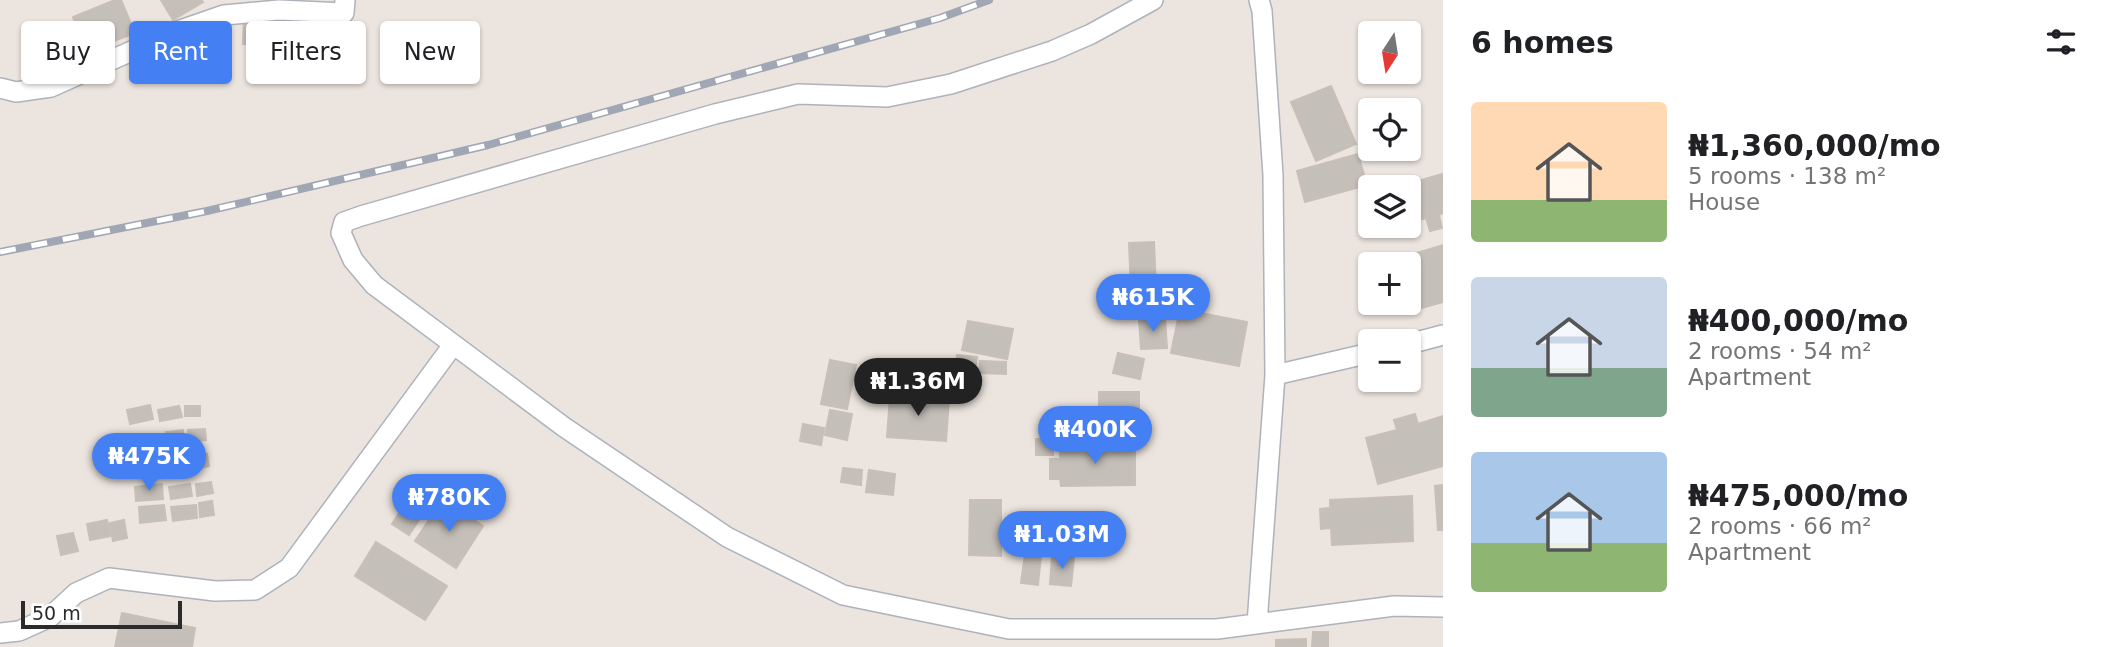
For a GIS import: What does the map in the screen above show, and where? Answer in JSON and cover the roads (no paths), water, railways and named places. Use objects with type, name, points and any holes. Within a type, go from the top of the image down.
[{"type":"street","points":[[0,88],[16,92],[51,87],[172,33],[224,15],[279,10],[344,13],[345,0]]},
{"type":"street","points":[[1153,0],[1091,34],[1052,51],[951,84],[887,97],[798,94],[715,114],[344,222],[341,233],[353,260],[374,285],[564,427],[727,537],[843,595],[1009,629],[1217,629],[1394,606],[1443,607]]},
{"type":"street","points":[[1256,624],[1275,375],[1273,174],[1262,11],[1259,0]]},
{"type":"street","points":[[1421,341],[1443,335]]},
{"type":"street","points":[[0,633],[19,631],[50,617],[76,593],[109,578],[215,592],[255,590],[289,568],[453,345]]},
{"type":"street","points":[[1275,375],[1358,356]]},
{"type":"railway","points":[[0,252],[207,211],[488,145],[940,18],[989,0]]}]
